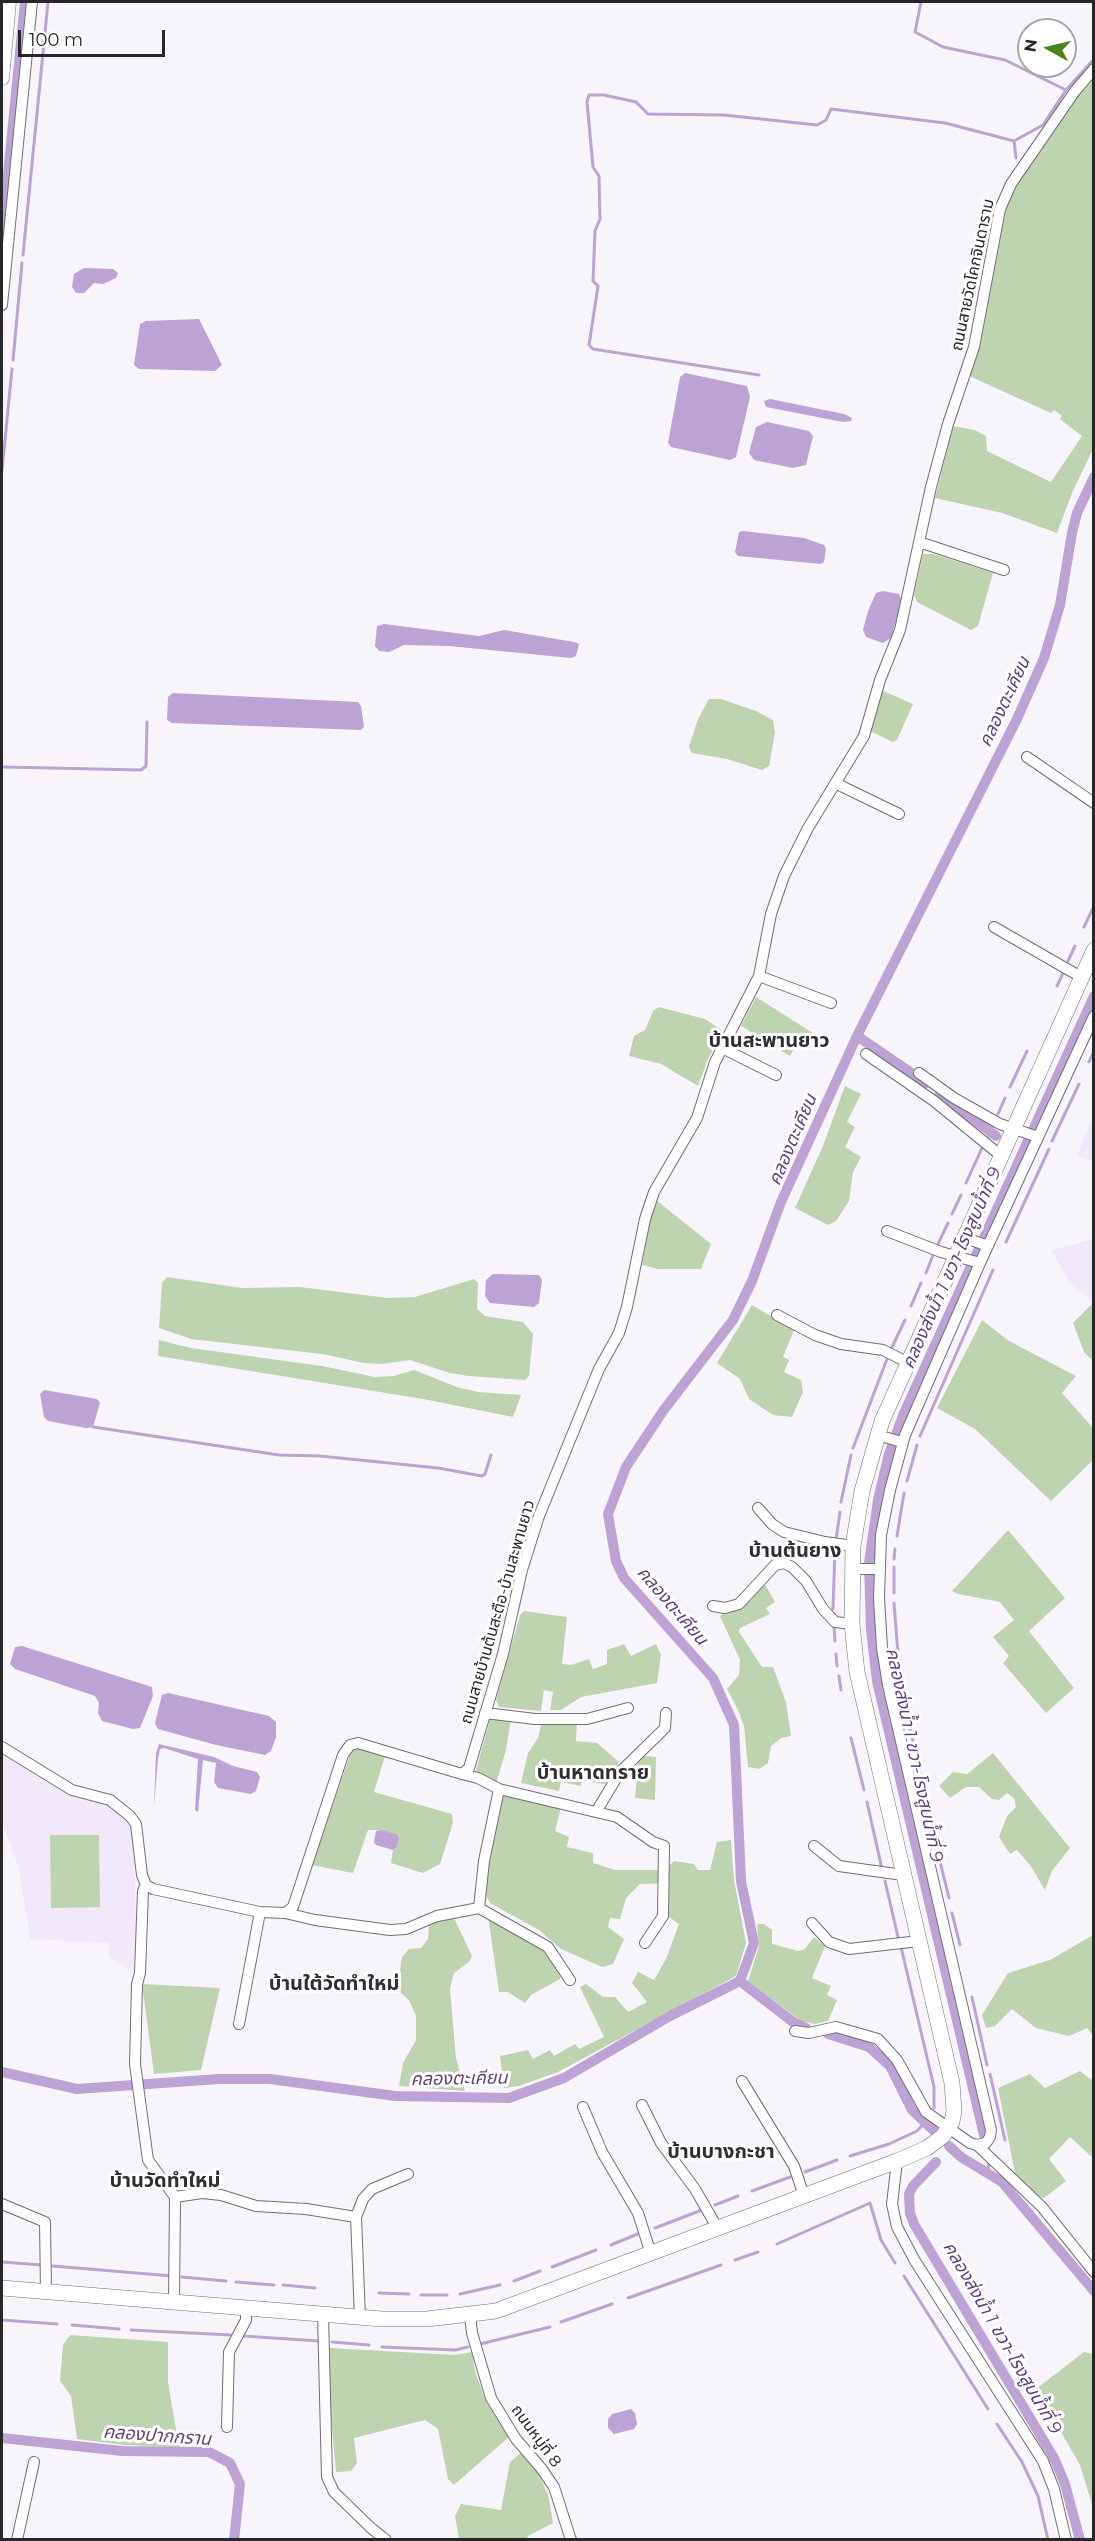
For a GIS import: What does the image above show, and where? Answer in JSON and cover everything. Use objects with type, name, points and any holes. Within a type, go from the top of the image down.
[{"type":"main road","points":[[2,2289],[360,2318],[412,2320],[470,2315],[510,2307],[897,2161],[937,2143],[949,2129],[954,2111],[952,2083],[857,1672],[852,1624],[857,1569],[853,1546],[862,1491],[908,1362],[960,1258],[1000,1155],[1017,1129],[1094,950]]},
{"type":"street","points":[[2,78],[9,2]]},
{"type":"street","points":[[2,305],[3,257],[32,2]]},
{"type":"street","name":"ถนนสายวัดโคกจินดาราม","points":[[912,580],[939,454],[976,336],[1000,209],[1011,184],[1075,91],[1094,69]]},
{"type":"street","points":[[919,542],[1004,570]]},
{"type":"street","name":"ถนนสายบ้านต้นสะตือ-บ้านสะพานยาว","points":[[462,1774],[469,1768],[538,1516],[586,1400],[619,1333],[627,1307],[645,1219],[654,1192],[696,1118],[708,1078],[759,976],[775,898],[808,828],[837,784],[864,736],[880,680],[900,630],[912,580]]},
{"type":"street","points":[[1027,757],[1094,803]]},
{"type":"street","points":[[837,784],[899,814]]},
{"type":"street","points":[[994,927],[1081,977]]},
{"type":"street","points":[[759,976],[831,1003]]},
{"type":"street","points":[[977,2145],[986,2143],[991,2130],[890,1696],[882,1648],[876,1569],[900,1442],[986,1245],[1094,1016]]},
{"type":"street","points":[[722,1048],[776,1075]]},
{"type":"street","points":[[866,1054],[934,1101],[1000,1155]]},
{"type":"street","points":[[919,1072],[954,1098],[1036,1136]]},
{"type":"street","points":[[887,1231],[978,1263]]},
{"type":"street","points":[[968,1239],[986,1245]]},
{"type":"street","points":[[777,1315],[815,1335],[841,1344],[883,1350],[908,1362]]},
{"type":"street","points":[[881,1437],[900,1442]]},
{"type":"street","points":[[758,1508],[772,1524],[784,1532],[853,1546]]},
{"type":"street","points":[[713,1606],[725,1608],[739,1604],[775,1565],[784,1563],[792,1567],[806,1581],[823,1609],[835,1622],[852,1624]]},
{"type":"street","points":[[857,1569],[876,1569]]},
{"type":"street","points":[[485,1713],[535,1719],[587,1719],[628,1708]]},
{"type":"street","points":[[596,1812],[620,1773],[665,1728],[666,1713]]},
{"type":"street","points":[[285,1913],[293,1907],[343,1755],[350,1745],[358,1743],[478,1778],[499,1788],[617,1817],[653,1842],[664,1845],[663,1916],[645,1943]]},
{"type":"street","points":[[2,1747],[72,1790],[110,1800],[130,1816],[136,1824],[142,1875],[146,1884],[153,1889],[260,1912],[285,1913],[315,1920],[390,1930],[406,1929],[437,1917],[479,1908],[548,1947],[570,1980]]},
{"type":"street","points":[[479,1908],[490,1824],[499,1788]]},
{"type":"street","points":[[814,1846],[839,1866],[903,1875]]},
{"type":"street","points":[[146,1884],[143,1891],[140,1973],[137,1984],[136,2075],[148,2160],[175,2197],[174,2303]]},
{"type":"street","points":[[239,2024],[260,1912]]},
{"type":"street","points":[[812,1923],[829,1942],[849,1949],[919,1941]]},
{"type":"street","points":[[795,2031],[809,2033],[836,2027],[878,2039],[897,2060],[926,2112],[960,2138],[977,2145],[1042,2207],[1094,2272]]},
{"type":"street","points":[[742,2081],[794,2166],[804,2196]]},
{"type":"street","points":[[642,2105],[661,2143],[695,2189],[718,2229]]},
{"type":"street","points":[[583,2107],[602,2152],[638,2213],[651,2254]]},
{"type":"street","points":[[897,2161],[892,2204],[897,2227],[915,2261],[1043,2461],[1054,2489],[1066,2540]]},
{"type":"street","points":[[360,2318],[356,2217],[363,2199],[372,2189],[408,2174]]},
{"type":"street","points":[[175,2197],[202,2193],[220,2195],[256,2206],[306,2209],[356,2217]]},
{"type":"street","points":[[2,2204],[45,2222],[46,2292]]},
{"type":"street","points":[[227,2427],[229,2352],[246,2320],[246,2309]]},
{"type":"street","points":[[323,2315],[327,2477],[334,2492],[386,2540]]},
{"type":"street","name":"ถนนหมู่ที่ 8","points":[[470,2315],[472,2333],[491,2398],[516,2439],[554,2487],[571,2540]]},
{"type":"street","points":[[17,2540],[34,2462]]},
{"type":"shaded area","points":[[84,268],[113,269],[118,273],[116,278],[103,284],[94,283],[84,293],[76,293],[72,287],[74,274]]},
{"type":"shaded area","points":[[199,319],[222,365],[215,371],[139,369],[134,365],[140,324],[146,321]]},
{"type":"shaded area","points":[[685,373],[747,386],[750,397],[736,457],[730,460],[671,447],[668,443],[680,377]]},
{"type":"shaded area","points":[[770,399],[844,414],[852,418],[851,421],[843,422],[766,407],[764,401]]},
{"type":"shaded area","points":[[767,422],[809,431],[813,436],[806,465],[793,468],[754,460],[749,453],[756,427]]},
{"type":"shaded area","points":[[739,532],[804,538],[824,545],[826,549],[824,562],[821,564],[738,556],[735,552]]},
{"type":"shaded area","points":[[883,591],[899,594],[902,601],[891,638],[883,643],[866,637],[863,630],[876,593]]},
{"type":"shaded area","points":[[384,624],[479,636],[504,630],[579,644],[576,656],[571,658],[449,646],[404,645],[389,652],[379,651],[375,646],[377,626]]},
{"type":"shaded area","points":[[173,693],[358,702],[361,706],[364,727],[361,730],[172,723],[167,720],[168,697]]},
{"type":"shaded area","points":[[1093,1115],[1093,1161],[1077,1156]]},
{"type":"shaded area","points":[[1094,1239],[1093,1302],[1070,1283],[1051,1250]]},
{"type":"shaded area","points":[[493,1274],[539,1275],[542,1280],[539,1303],[534,1307],[490,1303],[485,1296],[486,1280]]},
{"type":"shaded area","points":[[44,1390],[97,1399],[100,1403],[93,1427],[86,1428],[48,1421],[44,1417],[40,1394]]},
{"type":"shaded area","points":[[22,1646],[152,1687],[153,1696],[140,1728],[133,1729],[102,1721],[98,1713],[99,1703],[95,1696],[15,1669],[10,1664],[15,1647]]},
{"type":"shaded area","points":[[168,1693],[269,1716],[276,1722],[276,1737],[271,1751],[265,1755],[216,1745],[158,1729],[155,1723],[162,1695]]},
{"type":"shaded area","points":[[159,1744],[214,1757],[233,1766],[257,1772],[260,1777],[256,1791],[251,1794],[218,1788],[214,1782],[216,1763],[203,1760],[198,1812],[195,1810],[198,1759],[164,1748],[160,1749],[158,1759],[154,1807],[156,1753]]},
{"type":"shaded area","points":[[2,1750],[55,1782],[103,1799],[127,1816],[134,1835],[136,1945],[134,1972],[110,1958],[108,1943],[30,1939],[18,1867],[2,1821]]},
{"type":"shaded area","points":[[376,1831],[396,1834],[399,1838],[396,1848],[393,1850],[376,1845],[374,1842]]},
{"type":"shaded area","points":[[631,2409],[635,2413],[637,2424],[634,2429],[614,2434],[608,2428],[608,2419],[612,2414]]},
{"type":"green space","points":[[1093,76],[1093,449],[1072,493],[1057,533],[1002,513],[935,498],[953,426],[975,430],[986,436],[987,451],[1051,482],[1082,436],[1060,419],[1062,416],[1054,410],[1051,413],[969,376],[1001,217],[1014,187],[1077,95]]},
{"type":"green space","points":[[923,554],[934,554],[993,573],[978,626],[971,630],[917,602],[914,595]]},
{"type":"green space","points":[[881,690],[913,704],[897,740],[893,742],[870,731]]},
{"type":"green space","points":[[709,699],[721,699],[756,711],[773,720],[775,733],[769,766],[762,770],[727,759],[692,753],[689,747],[698,719]]},
{"type":"green space","points":[[756,997],[816,1035],[812,1043],[800,1038],[790,1056],[741,1026]]},
{"type":"green space","points":[[659,1007],[705,1019],[723,1031],[708,1059],[698,1086],[661,1064],[629,1056],[634,1036],[645,1030],[653,1011]]},
{"type":"green space","points":[[845,1086],[861,1094],[847,1122],[855,1127],[845,1147],[861,1157],[853,1172],[849,1201],[836,1221],[828,1225],[795,1208],[823,1146]]},
{"type":"green space","points":[[656,1200],[711,1244],[701,1269],[658,1269],[642,1265]]},
{"type":"green space","points":[[167,1277],[242,1288],[300,1287],[388,1298],[415,1297],[474,1279],[478,1283],[477,1309],[485,1316],[523,1322],[533,1334],[529,1376],[525,1380],[468,1376],[450,1373],[410,1360],[382,1364],[364,1363],[322,1354],[191,1339],[159,1328],[162,1283]]},
{"type":"green space","points":[[1094,1302],[1093,1361],[1084,1352],[1073,1323]]},
{"type":"green space","points":[[752,1305],[794,1330],[783,1357],[789,1360],[784,1372],[801,1380],[803,1392],[792,1417],[773,1415],[749,1399],[740,1379],[717,1363]]},
{"type":"green space","points":[[982,1320],[1009,1341],[1076,1376],[1062,1393],[1093,1428],[1093,1460],[1051,1501],[975,1429],[937,1408]]},
{"type":"green space","points":[[159,1340],[191,1348],[322,1366],[375,1377],[394,1376],[414,1370],[457,1387],[478,1392],[521,1395],[513,1417],[423,1399],[158,1356]]},
{"type":"green space","points":[[1008,1530],[1065,1598],[1029,1631],[1074,1688],[1046,1713],[1003,1663],[1009,1656],[993,1637],[1014,1620],[1000,1602],[952,1591]]},
{"type":"green space","points":[[764,1583],[775,1602],[766,1608],[770,1614],[740,1628],[739,1632],[762,1667],[773,1667],[786,1702],[791,1736],[781,1738],[771,1746],[768,1763],[759,1769],[748,1767],[744,1726],[727,1689],[739,1675],[740,1660],[720,1616]]},
{"type":"green space","points":[[524,1611],[567,1617],[562,1664],[571,1665],[589,1659],[593,1669],[607,1664],[607,1650],[624,1644],[631,1656],[656,1644],[661,1655],[657,1683],[581,1697],[561,1710],[550,1710],[553,1692],[544,1690],[541,1711],[499,1707],[496,1700],[520,1615]]},
{"type":"green space","points":[[491,1716],[511,1719],[506,1750],[495,1787],[473,1781]]},
{"type":"green space","points":[[542,1721],[577,1721],[576,1741],[597,1743],[619,1762],[605,1784],[582,1781],[581,1786],[561,1782],[559,1791],[521,1783],[528,1753],[538,1738]]},
{"type":"green space","points":[[361,1745],[386,1753],[374,1792],[452,1814],[453,1823],[440,1864],[423,1873],[391,1863],[393,1850],[396,1848],[381,1830],[368,1830],[353,1873],[312,1865],[352,1749]]},
{"type":"green space","points":[[993,1753],[1070,1848],[1052,1871],[1045,1890],[1030,1865],[1017,1850],[1010,1854],[999,1837],[1007,1816],[1016,1807],[1014,1798],[1007,1793],[999,1800],[992,1799],[979,1787],[966,1787],[950,1798],[939,1786],[953,1772],[967,1774]]},
{"type":"green space","points":[[643,1756],[656,1757],[655,1800],[635,1798],[638,1760]]},
{"type":"green space","points":[[516,1791],[562,1804],[555,1831],[569,1837],[567,1847],[593,1853],[593,1863],[615,1870],[664,1870],[674,1861],[694,1864],[698,1870],[710,1870],[717,1842],[731,1840],[734,1880],[746,1943],[736,1976],[558,2072],[519,2086],[504,2088],[500,2056],[528,2050],[533,2059],[550,2050],[554,2056],[575,2044],[579,2049],[604,2037],[580,1987],[586,1984],[603,1997],[615,1997],[628,2012],[647,2002],[632,1983],[638,1972],[654,1980],[666,1959],[679,1924],[669,1917],[668,1883],[640,1884],[626,1898],[620,1919],[610,1918],[608,1927],[624,1939],[613,1964],[602,1967],[561,1949],[539,1930],[490,1903],[486,1895],[491,1841],[503,1796],[514,1798]]},
{"type":"green space","points":[[50,1835],[99,1835],[100,1907],[51,1908]]},
{"type":"green space","points":[[449,1916],[455,1920],[472,1956],[470,1961],[454,1973],[450,1989],[456,2058],[465,2091],[399,2086],[403,2063],[416,2040],[416,2016],[409,2000],[401,1993],[399,1977],[402,1957],[409,1949],[421,1948],[428,1939],[429,1925],[438,1918]]},
{"type":"green space","points":[[488,1916],[547,1951],[562,1973],[560,1979],[531,1995],[525,2003],[508,1992],[499,1992]]},
{"type":"green space","points":[[757,1924],[764,1924],[772,1930],[772,1944],[798,1951],[805,1949],[814,1937],[825,1946],[812,1978],[831,1986],[827,1995],[837,2000],[828,2021],[815,2024],[801,2021],[748,1981],[759,1946]]},
{"type":"green space","points":[[1093,1935],[1093,2036],[1087,2028],[1069,2036],[1036,2028],[1012,2009],[995,2026],[986,2028],[982,2015],[1008,1973],[1050,1960]]},
{"type":"green space","points":[[142,1984],[220,1988],[201,2070],[154,2074]]},
{"type":"green space","points":[[1080,2071],[1093,2081],[1093,2158],[1070,2137],[1049,2159],[1066,2181],[1044,2198],[1039,2197],[1015,2173],[998,2088],[1030,2074],[1045,2088]]},
{"type":"green space","points":[[70,2335],[168,2342],[168,2382],[179,2447],[125,2445],[77,2439],[71,2396],[60,2381],[63,2345]]},
{"type":"green space","points":[[330,2348],[455,2355],[472,2352],[475,2371],[486,2402],[509,2437],[454,2485],[448,2479],[438,2429],[425,2420],[354,2438],[357,2463],[351,2471],[336,2472],[329,2395]]},
{"type":"green space","points":[[1084,2352],[1093,2354],[1093,2508],[1080,2465],[1036,2389]]},
{"type":"green space","points":[[521,2453],[538,2473],[548,2494],[553,2523],[528,2536],[527,2539],[459,2539],[455,2516],[461,2504],[501,2510],[510,2462]]},
{"type":"waterway","points":[[2,235],[25,2]]},
{"type":"waterway","points":[[23,255],[48,2]]},
{"type":"waterway","points":[[921,2],[915,32],[943,47],[1005,60],[1066,90]]},
{"type":"waterway","points":[[1016,158],[1014,141],[1043,125],[1066,90],[1094,59]]},
{"type":"waterway","points":[[759,375],[593,349],[589,345],[598,286],[593,281],[595,231],[600,219],[599,176],[593,167],[587,102],[589,95],[604,95],[636,102],[648,114],[724,115],[817,125],[826,120],[831,109],[945,123],[1014,141]]},
{"type":"waterway","points":[[13,360],[22,263]]},
{"type":"waterway","points":[[2,471],[12,369]]},
{"type":"waterway","name":"คลองตะเคียน","points":[[2,2072],[77,2089],[219,2079],[270,2079],[395,2096],[509,2098],[564,2078],[670,2016],[740,1981],[754,1943],[741,1881],[734,1725],[713,1678],[624,1578],[616,1561],[608,1514],[626,1467],[663,1411],[733,1320],[752,1281],[781,1202],[857,1036],[1017,719],[1044,658],[1060,605],[1077,513],[1094,477]]},
{"type":"waterway","points":[[4,767],[141,770],[146,766],[147,722]]},
{"type":"waterway","points":[[1084,927],[1094,906]]},
{"type":"waterway","points":[[1068,961],[1075,946]]},
{"type":"waterway","points":[[1057,986],[1064,971]]},
{"type":"waterway","name":"คลองส่งน้ำ 1 ขวา-โรงสูบน้ำที่ 9","points":[[984,2135],[877,1681],[871,1630],[869,1563],[878,1500],[889,1454],[904,1413],[1094,996]]},
{"type":"waterway","points":[[857,1036],[926,1083]]},
{"type":"waterway","points":[[1010,1087],[1027,1051]]},
{"type":"waterway","points":[[1089,1062],[1093,1053]]},
{"type":"waterway","points":[[1052,1141],[1079,1084]]},
{"type":"waterway","points":[[940,1094],[996,1136]]},
{"type":"waterway","points":[[998,1114],[1005,1098]]},
{"type":"waterway","points":[[988,1136],[993,1125]]},
{"type":"waterway","points":[[966,1183],[982,1148]]},
{"type":"waterway","points":[[1006,1242],[1049,1149]]},
{"type":"waterway","points":[[952,1214],[961,1195]]},
{"type":"waterway","points":[[938,1244],[948,1223]]},
{"type":"waterway","points":[[926,1273],[933,1255]]},
{"type":"waterway","points":[[920,1436],[993,1270]]},
{"type":"waterway","points":[[911,1306],[921,1283]]},
{"type":"waterway","points":[[892,1347],[905,1320]]},
{"type":"waterway","points":[[853,1448],[887,1359]]},
{"type":"waterway","points":[[93,1427],[279,1455],[320,1456],[438,1468],[482,1476],[485,1474],[491,1455]]},
{"type":"waterway","points":[[907,1481],[917,1445]]},
{"type":"waterway","points":[[841,1502],[851,1455]]},
{"type":"waterway","points":[[897,1536],[904,1493]]},
{"type":"waterway","points":[[836,1540],[840,1512]]},
{"type":"waterway","points":[[833,1609],[835,1547]]},
{"type":"waterway","points":[[894,1559],[895,1549]]},
{"type":"waterway","points":[[894,1567],[894,1593]]},
{"type":"waterway","points":[[894,1603],[898,1654]]},
{"type":"waterway","points":[[834,1627],[835,1641]]},
{"type":"waterway","points":[[836,1654],[837,1666]]},
{"type":"waterway","points":[[899,1663],[905,1703]]},
{"type":"waterway","points":[[839,1676],[841,1690]]},
{"type":"waterway","points":[[907,1715],[929,1813]]},
{"type":"waterway","points":[[851,1738],[864,1790]]},
{"type":"waterway","points":[[867,1802],[882,1869]]},
{"type":"waterway","points":[[931,1825],[949,1898]]},
{"type":"waterway","points":[[885,1881],[898,1937]]},
{"type":"waterway","points":[[952,1913],[960,1945]]},
{"type":"waterway","points":[[901,1947],[934,2087],[934,2108]]},
{"type":"waterway","points":[[740,1981],[793,2022],[806,2028]]},
{"type":"waterway","points":[[972,1997],[987,2065]]},
{"type":"waterway","points":[[828,2034],[869,2047],[890,2066],[912,2110],[935,2132]]},
{"type":"waterway","points":[[990,2074],[1005,2140]]},
{"type":"waterway","points":[[850,2156],[889,2144],[917,2131],[928,2119]]},
{"type":"waterway","points":[[949,2146],[961,2157],[1002,2182],[1094,2291]]},
{"type":"waterway","points":[[805,2172],[837,2160]]},
{"type":"waterway","points":[[988,2171],[989,2161]]},
{"type":"waterway","name":"คลองส่งน้ำ 1 ขวา-โรงสูบน้ำที่ 9","points":[[936,2162],[913,2186],[909,2194],[910,2213],[914,2224],[1054,2458],[1065,2484],[1080,2540]]},
{"type":"waterway","points":[[752,2191],[790,2177]]},
{"type":"waterway","points":[[715,2205],[738,2196]]},
{"type":"waterway","points":[[777,2244],[870,2203],[881,2240],[895,2263]]},
{"type":"waterway","points":[[655,2228],[702,2210]]},
{"type":"waterway","points":[[611,2245],[640,2233]]},
{"type":"waterway","points":[[552,2267],[596,2250]]},
{"type":"waterway","points":[[735,2260],[758,2252]]},
{"type":"waterway","points":[[2,2262],[42,2265]]},
{"type":"waterway","points":[[628,2298],[721,2265]]},
{"type":"waterway","points":[[53,2266],[172,2276]]},
{"type":"waterway","points":[[514,2281],[540,2271]]},
{"type":"waterway","points":[[904,2276],[988,2409]]},
{"type":"waterway","points":[[182,2277],[226,2281]]},
{"type":"waterway","points":[[236,2282],[274,2285]]},
{"type":"waterway","points":[[283,2285],[315,2288]]},
{"type":"waterway","points":[[460,2294],[500,2285]]},
{"type":"waterway","points":[[379,2293],[409,2294]]},
{"type":"waterway","points":[[421,2295],[447,2295]]},
{"type":"waterway","points":[[561,2322],[612,2304]]},
{"type":"waterway","points":[[2,2320],[57,2324]]},
{"type":"waterway","points":[[72,2325],[119,2329]]},
{"type":"waterway","points":[[480,2344],[550,2327]]},
{"type":"waterway","points":[[131,2330],[231,2335]]},
{"type":"waterway","points":[[243,2336],[319,2341]]},
{"type":"waterway","points":[[332,2342],[369,2345]]},
{"type":"waterway","points":[[382,2347],[455,2350],[468,2347]]},
{"type":"waterway","points":[[997,2424],[1022,2462],[1038,2496],[1048,2540]]},
{"type":"waterway","name":"คลองปากกราน","points":[[2,2438],[122,2451],[209,2452],[230,2463],[240,2484],[234,2540]]},
{"type":"district","name":"บ้านสะพานยาว","points":[[769,1041]]},
{"type":"district","name":"บ้านต้นยาง","points":[[795,1551]]},
{"type":"district","name":"บ้านหาดทราย","points":[[593,1773]]},
{"type":"district","name":"บ้านใต้วัดทำใหม่","points":[[334,1984]]},
{"type":"district","name":"บ้านบางกะชา","points":[[721,2152]]},
{"type":"district","name":"บ้านวัดทำใหม่","points":[[165,2181]]}]
